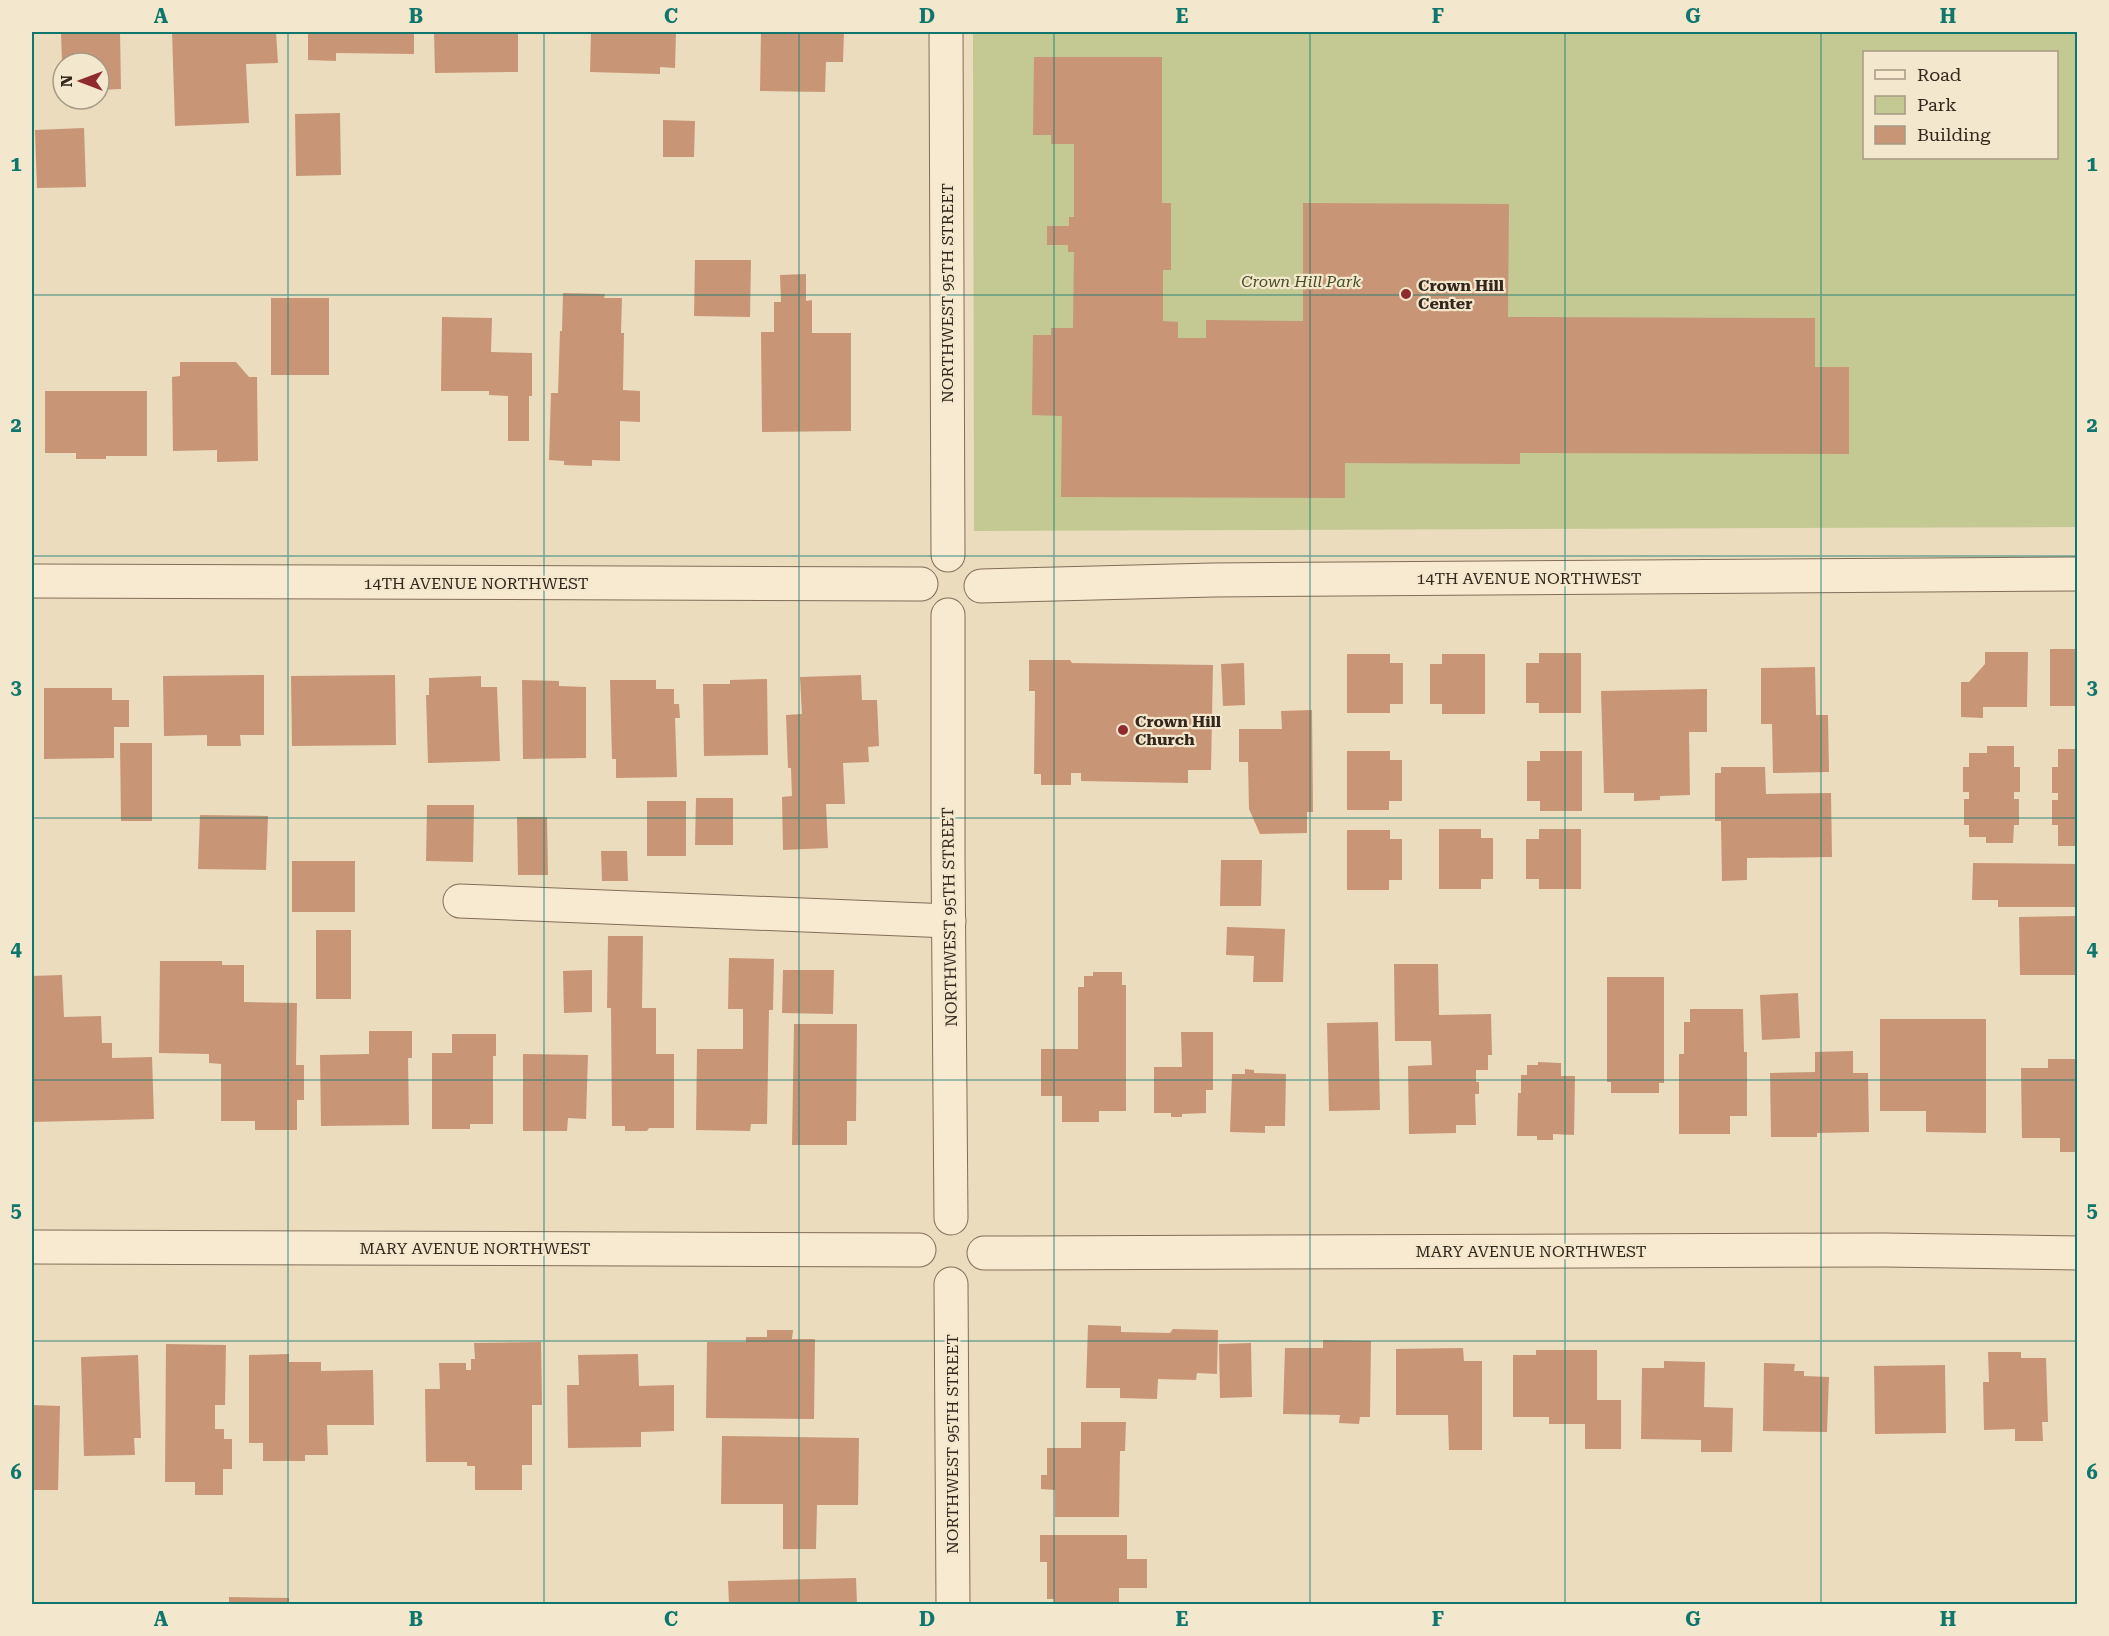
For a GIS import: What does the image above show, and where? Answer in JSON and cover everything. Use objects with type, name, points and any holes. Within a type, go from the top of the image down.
[{"type":"street","name":"NORTHWEST 95TH STREET","points":[[946,32],[948,555]]},
{"type":"street","points":[[948,555],[963,557],[972,563],[978,570],[981,586],[979,599],[973,606],[965,612],[948,615],[929,607],[923,598],[921,577],[933,560],[948,555]]},
{"type":"street","name":"14TH AVENUE NORTHWEST","points":[[981,586],[1214,580],[2078,574]]},
{"type":"street","name":"14TH AVENUE NORTHWEST","points":[[32,581],[921,584]]},
{"type":"street","name":"NORTHWEST 95TH STREET","points":[[948,615],[951,1218]]},
{"type":"street","points":[[460,901],[949,921]]},
{"type":"street","points":[[951,1218],[965,1221],[974,1227],[981,1236],[984,1253],[981,1267],[974,1275],[966,1281],[951,1284],[936,1281],[927,1274],[921,1264],[919,1250],[924,1232],[932,1224],[951,1218]]},
{"type":"street","name":"MARY AVENUE NORTHWEST","points":[[32,1247],[919,1250]]},
{"type":"street","name":"MARY AVENUE NORTHWEST","points":[[984,1253],[1884,1250],[2078,1253]]},
{"type":"street","name":"NORTHWEST 95TH STREET","points":[[951,1284],[953,1605]]},
{"type":"green space","name":"Crown Hill Park","points":[[973,32],[2077,32],[2077,527],[974,531]]},
{"type":"building","points":[[61,32],[120,32],[121,89],[111,89],[111,51],[62,51]]},
{"type":"building","points":[[172,32],[276,32],[278,63],[246,64],[249,123],[175,126]]},
{"type":"building","points":[[308,32],[414,32],[414,54],[336,53],[336,61],[308,60]]},
{"type":"building","points":[[434,32],[518,32],[518,72],[435,73]]},
{"type":"building","points":[[591,32],[676,32],[675,68],[660,67],[660,74],[590,72]]},
{"type":"building","points":[[761,32],[844,32],[843,62],[826,62],[825,92],[760,91]]},
{"type":"building","name":"Crown Hill Center","points":[[1034,57],[1162,57],[1162,203],[1171,203],[1171,270],[1163,270],[1163,321],[1178,322],[1178,338],[1206,338],[1206,320],[1303,321],[1303,203],[1509,204],[1508,317],[1815,318],[1815,367],[1849,367],[1849,454],[1520,453],[1520,464],[1345,463],[1345,498],[1061,497],[1062,416],[1032,415],[1033,335],[1051,335],[1051,328],[1073,328],[1074,252],[1068,252],[1068,245],[1047,245],[1047,226],[1069,226],[1069,217],[1074,217],[1074,144],[1051,144],[1051,135],[1033,135]]},
{"type":"building","points":[[340,113],[341,175],[296,176],[295,114]]},
{"type":"building","points":[[663,120],[695,121],[694,157],[663,157]]},
{"type":"building","points":[[84,128],[86,187],[37,188],[35,130]]},
{"type":"building","points":[[695,260],[751,260],[750,317],[694,316]]},
{"type":"building","points":[[806,274],[806,301],[812,300],[812,333],[851,333],[851,431],[762,432],[761,332],[774,332],[774,302],[781,302],[780,275]]},
{"type":"building","points":[[563,293],[605,294],[604,298],[622,298],[623,390],[640,391],[640,422],[620,421],[620,461],[592,460],[592,466],[564,465],[564,461],[549,460],[551,393],[558,393]]},
{"type":"building","points":[[271,298],[329,298],[329,375],[271,375]]},
{"type":"building","points":[[442,317],[492,318],[491,352],[532,353],[529,441],[508,441],[508,396],[489,395],[489,391],[441,391]]},
{"type":"building","points":[[180,362],[236,362],[249,377],[257,377],[258,461],[217,462],[217,450],[173,451],[172,377],[180,376]]},
{"type":"building","points":[[45,391],[147,391],[147,456],[76,459],[76,453],[45,453]]},
{"type":"building","points":[[2050,649],[2078,649],[2078,706],[2050,706]]},
{"type":"building","points":[[1985,652],[2028,652],[2027,707],[1983,707],[1983,718],[1961,717],[1961,682],[1969,682],[1985,664]]},
{"type":"building","points":[[1539,653],[1581,653],[1581,713],[1539,713],[1539,703],[1526,703],[1526,663],[1539,663]]},
{"type":"building","points":[[1347,654],[1390,654],[1390,663],[1403,663],[1403,704],[1390,704],[1390,713],[1347,713]]},
{"type":"building","points":[[1442,654],[1485,654],[1485,714],[1442,714],[1442,704],[1430,704],[1430,664],[1442,664]]},
{"type":"building","name":"Crown Hill Church","points":[[1029,660],[1070,660],[1072,663],[1213,665],[1211,770],[1188,770],[1188,783],[1081,781],[1081,773],[1071,773],[1071,785],[1041,785],[1041,774],[1034,774],[1035,691],[1029,691]]},
{"type":"building","points":[[1244,663],[1245,705],[1223,706],[1221,664]]},
{"type":"building","points":[[1815,667],[1816,715],[1828,715],[1829,772],[1773,773],[1772,724],[1761,724],[1761,668]]},
{"type":"building","points":[[264,675],[264,735],[240,735],[241,746],[207,746],[207,735],[164,736],[163,676]]},
{"type":"building","points":[[395,675],[396,745],[292,746],[291,676]]},
{"type":"building","points":[[861,675],[862,700],[877,700],[879,746],[868,747],[869,762],[843,763],[845,804],[826,804],[828,848],[783,850],[782,797],[792,796],[791,768],[788,768],[786,715],[802,714],[800,677]]},
{"type":"building","points":[[481,676],[481,687],[497,687],[500,761],[428,763],[426,695],[429,695],[429,678]]},
{"type":"building","points":[[767,679],[768,755],[704,756],[703,684],[730,684],[730,680]]},
{"type":"building","points":[[522,680],[559,681],[559,686],[586,687],[586,758],[523,759]]},
{"type":"building","points":[[610,680],[656,680],[656,689],[674,689],[674,704],[679,704],[680,718],[675,718],[677,777],[616,778],[616,759],[612,759]]},
{"type":"building","points":[[44,688],[112,688],[112,700],[129,700],[129,727],[114,727],[114,758],[44,759]]},
{"type":"building","points":[[1707,689],[1707,732],[1689,732],[1690,795],[1660,796],[1660,800],[1634,801],[1634,793],[1604,793],[1601,691]]},
{"type":"building","points":[[1312,710],[1313,812],[1307,812],[1307,833],[1260,834],[1249,809],[1248,762],[1239,762],[1239,729],[1282,729],[1281,711]]},
{"type":"building","points":[[120,743],[152,743],[152,821],[121,821]]},
{"type":"building","points":[[1987,746],[2014,746],[2014,767],[2020,767],[2020,792],[2014,792],[2014,799],[2019,799],[2019,825],[2014,825],[2013,843],[1986,843],[1986,837],[1969,837],[1969,825],[1964,825],[1964,799],[1969,799],[1969,792],[1963,792],[1963,767],[1969,767],[1969,753],[1987,753]]},
{"type":"building","points":[[2058,749],[2078,749],[2078,846],[2058,846],[2058,825],[2052,825],[2052,800],[2058,800],[2058,793],[2052,793],[2052,767],[2058,767]]},
{"type":"building","points":[[1347,751],[1390,751],[1390,760],[1402,760],[1402,801],[1389,801],[1389,810],[1347,810]]},
{"type":"building","points":[[1540,751],[1582,751],[1582,811],[1540,811],[1540,801],[1527,801],[1527,761],[1540,761]]},
{"type":"building","points":[[1721,767],[1765,767],[1766,794],[1831,793],[1832,857],[1747,858],[1747,880],[1722,881],[1721,821],[1715,821],[1715,773],[1721,773]]},
{"type":"building","points":[[696,798],[733,798],[733,845],[695,845]]},
{"type":"building","points":[[647,801],[686,801],[686,856],[647,856]]},
{"type":"building","points":[[427,805],[474,805],[473,862],[426,861]]},
{"type":"building","points":[[200,815],[268,816],[266,870],[198,869]]},
{"type":"building","points":[[517,817],[547,817],[548,875],[518,875]]},
{"type":"building","points":[[1439,829],[1481,829],[1481,838],[1493,838],[1493,879],[1481,879],[1481,889],[1439,889]]},
{"type":"building","points":[[1539,829],[1581,829],[1581,889],[1539,889],[1539,879],[1526,879],[1526,839],[1539,839]]},
{"type":"building","points":[[1347,830],[1390,830],[1390,839],[1402,839],[1402,880],[1389,880],[1389,890],[1347,890]]},
{"type":"building","points":[[601,851],[627,851],[628,881],[602,881]]},
{"type":"building","points":[[1221,860],[1262,860],[1261,906],[1220,906]]},
{"type":"building","points":[[292,861],[355,861],[355,912],[292,912]]},
{"type":"building","points":[[1973,863],[2078,864],[2078,899],[2075,899],[2075,907],[1998,907],[1998,900],[1972,900]]},
{"type":"building","points":[[2078,916],[2078,975],[2020,975],[2019,917]]},
{"type":"building","points":[[1227,927],[1285,929],[1283,982],[1253,982],[1254,956],[1226,955]]},
{"type":"building","points":[[316,930],[351,930],[351,999],[316,999]]},
{"type":"building","points":[[608,936],[643,936],[642,1008],[656,1008],[656,1054],[674,1054],[674,1128],[625,1131],[625,1126],[612,1126],[611,1008],[607,1008]]},
{"type":"building","points":[[729,958],[774,959],[773,1010],[769,1010],[767,1124],[751,1124],[750,1131],[696,1130],[697,1049],[743,1049],[743,1009],[728,1009]]},
{"type":"building","points":[[160,961],[222,961],[222,965],[244,965],[244,1002],[297,1003],[296,1065],[304,1065],[304,1100],[297,1100],[297,1130],[255,1130],[255,1121],[221,1121],[221,1064],[209,1063],[209,1054],[159,1053]]},
{"type":"building","points":[[1394,964],[1438,964],[1439,1015],[1491,1014],[1492,1055],[1488,1055],[1488,1070],[1476,1070],[1479,1094],[1475,1094],[1476,1125],[1456,1125],[1456,1133],[1409,1134],[1408,1066],[1432,1065],[1431,1041],[1395,1041]]},
{"type":"building","points":[[592,970],[592,1012],[564,1013],[563,971]]},
{"type":"building","points":[[783,970],[834,970],[833,1014],[782,1013]]},
{"type":"building","points":[[1093,972],[1122,972],[1122,985],[1126,985],[1126,1111],[1099,1111],[1099,1122],[1062,1122],[1062,1096],[1041,1096],[1041,1049],[1078,1049],[1078,987],[1084,987],[1084,976],[1093,976]]},
{"type":"building","points":[[62,975],[64,1017],[101,1016],[102,1043],[112,1043],[112,1058],[152,1057],[154,1119],[32,1122],[32,976]]},
{"type":"building","points":[[1607,977],[1664,977],[1664,1083],[1659,1083],[1659,1093],[1611,1093],[1611,1082],[1607,1082]]},
{"type":"building","points":[[1798,993],[1800,1038],[1762,1040],[1760,995]]},
{"type":"building","points":[[1690,1009],[1743,1009],[1744,1052],[1747,1052],[1747,1116],[1730,1116],[1730,1134],[1679,1134],[1679,1054],[1684,1054],[1684,1022],[1690,1022]]},
{"type":"building","points":[[1880,1019],[1986,1019],[1986,1133],[1926,1132],[1926,1111],[1880,1111]]},
{"type":"building","points":[[1378,1022],[1380,1110],[1329,1111],[1327,1023]]},
{"type":"building","points":[[794,1024],[857,1024],[856,1121],[847,1121],[847,1145],[792,1145]]},
{"type":"building","points":[[369,1031],[412,1031],[412,1058],[408,1058],[409,1125],[321,1126],[320,1055],[369,1054]]},
{"type":"building","points":[[1181,1032],[1213,1032],[1213,1090],[1206,1090],[1206,1113],[1171,1117],[1171,1113],[1154,1113],[1154,1067],[1182,1067]]},
{"type":"building","points":[[452,1034],[496,1034],[496,1056],[493,1056],[493,1124],[470,1124],[470,1129],[432,1129],[432,1053],[452,1053]]},
{"type":"building","points":[[1853,1051],[1853,1073],[1868,1073],[1869,1132],[1817,1133],[1817,1137],[1771,1137],[1770,1073],[1815,1072],[1815,1052]]},
{"type":"building","points":[[523,1054],[588,1055],[586,1119],[568,1118],[567,1131],[523,1131]]},
{"type":"building","points":[[2048,1059],[2078,1059],[2078,1152],[2060,1152],[2060,1138],[2022,1138],[2021,1068],[2048,1068]]},
{"type":"building","points":[[1538,1062],[1561,1063],[1561,1076],[1575,1076],[1574,1135],[1553,1134],[1553,1140],[1537,1140],[1537,1136],[1517,1136],[1518,1093],[1521,1093],[1521,1075],[1527,1075],[1527,1065],[1538,1065]]},
{"type":"building","points":[[1245,1069],[1254,1070],[1254,1073],[1286,1074],[1285,1126],[1265,1126],[1265,1133],[1230,1132],[1232,1074],[1245,1074]]},
{"type":"building","points":[[1088,1325],[1121,1326],[1121,1332],[1170,1333],[1173,1329],[1218,1330],[1217,1374],[1197,1373],[1196,1380],[1158,1379],[1157,1399],[1120,1398],[1120,1388],[1086,1388]]},
{"type":"building","points":[[767,1330],[793,1330],[792,1339],[815,1339],[814,1419],[706,1418],[707,1342],[746,1342],[746,1337],[767,1337]]},
{"type":"building","points":[[1323,1340],[1371,1341],[1370,1417],[1360,1417],[1359,1424],[1339,1423],[1340,1415],[1283,1414],[1285,1348],[1323,1348]]},
{"type":"building","points":[[541,1342],[542,1405],[532,1405],[532,1465],[522,1465],[522,1490],[475,1490],[475,1466],[467,1466],[467,1462],[426,1462],[425,1389],[440,1389],[439,1363],[466,1363],[466,1370],[471,1370],[471,1359],[475,1359],[474,1343]]},
{"type":"building","points":[[1251,1343],[1252,1397],[1220,1398],[1219,1344]]},
{"type":"building","points":[[166,1344],[226,1345],[225,1405],[215,1405],[215,1429],[224,1429],[224,1439],[232,1439],[232,1469],[223,1469],[223,1495],[195,1495],[195,1482],[165,1482]]},
{"type":"building","points":[[1463,1348],[1464,1361],[1482,1361],[1482,1450],[1449,1450],[1448,1415],[1396,1415],[1396,1349]]},
{"type":"building","points":[[1536,1350],[1597,1350],[1597,1400],[1621,1400],[1621,1449],[1585,1449],[1585,1424],[1549,1424],[1549,1417],[1513,1417],[1513,1355],[1536,1355]]},
{"type":"building","points":[[1988,1352],[2021,1352],[2021,1358],[2046,1358],[2048,1422],[2042,1422],[2043,1441],[2015,1441],[2015,1429],[1984,1430],[1983,1382],[1989,1382]]},
{"type":"building","points":[[289,1354],[289,1362],[321,1362],[321,1371],[373,1370],[374,1425],[327,1425],[328,1455],[305,1455],[305,1461],[263,1461],[263,1443],[249,1443],[249,1355]]},
{"type":"building","points":[[638,1354],[639,1386],[674,1385],[674,1431],[641,1432],[641,1447],[568,1448],[567,1385],[579,1385],[578,1355]]},
{"type":"building","points":[[138,1355],[141,1438],[134,1438],[135,1455],[84,1456],[81,1357]]},
{"type":"building","points":[[1664,1361],[1705,1362],[1704,1407],[1733,1408],[1732,1452],[1701,1452],[1701,1440],[1641,1439],[1642,1368],[1664,1368]]},
{"type":"building","points":[[1764,1363],[1795,1364],[1794,1371],[1804,1371],[1804,1376],[1829,1377],[1827,1432],[1763,1431]]},
{"type":"building","points":[[1945,1365],[1946,1433],[1875,1434],[1874,1366]]},
{"type":"building","points":[[32,1405],[60,1406],[58,1490],[32,1490]]},
{"type":"building","points":[[1081,1422],[1126,1422],[1125,1451],[1120,1451],[1119,1517],[1055,1517],[1055,1490],[1041,1489],[1041,1475],[1047,1475],[1047,1448],[1081,1448]]},
{"type":"building","points":[[722,1436],[859,1438],[858,1505],[817,1505],[816,1549],[783,1549],[783,1504],[721,1504]]},
{"type":"building","points":[[1040,1535],[1127,1535],[1127,1559],[1147,1559],[1147,1588],[1119,1588],[1119,1604],[1054,1604],[1054,1599],[1047,1599],[1047,1562],[1040,1562]]},
{"type":"building","points":[[856,1578],[857,1604],[729,1604],[728,1581]]},
{"type":"building","points":[[229,1597],[289,1598],[289,1604],[229,1604]]},
{"type":"place","name":"Crown Hill Center","points":[[1406,294]]},
{"type":"place","name":"Crown Hill Church","points":[[1123,730]]}]
